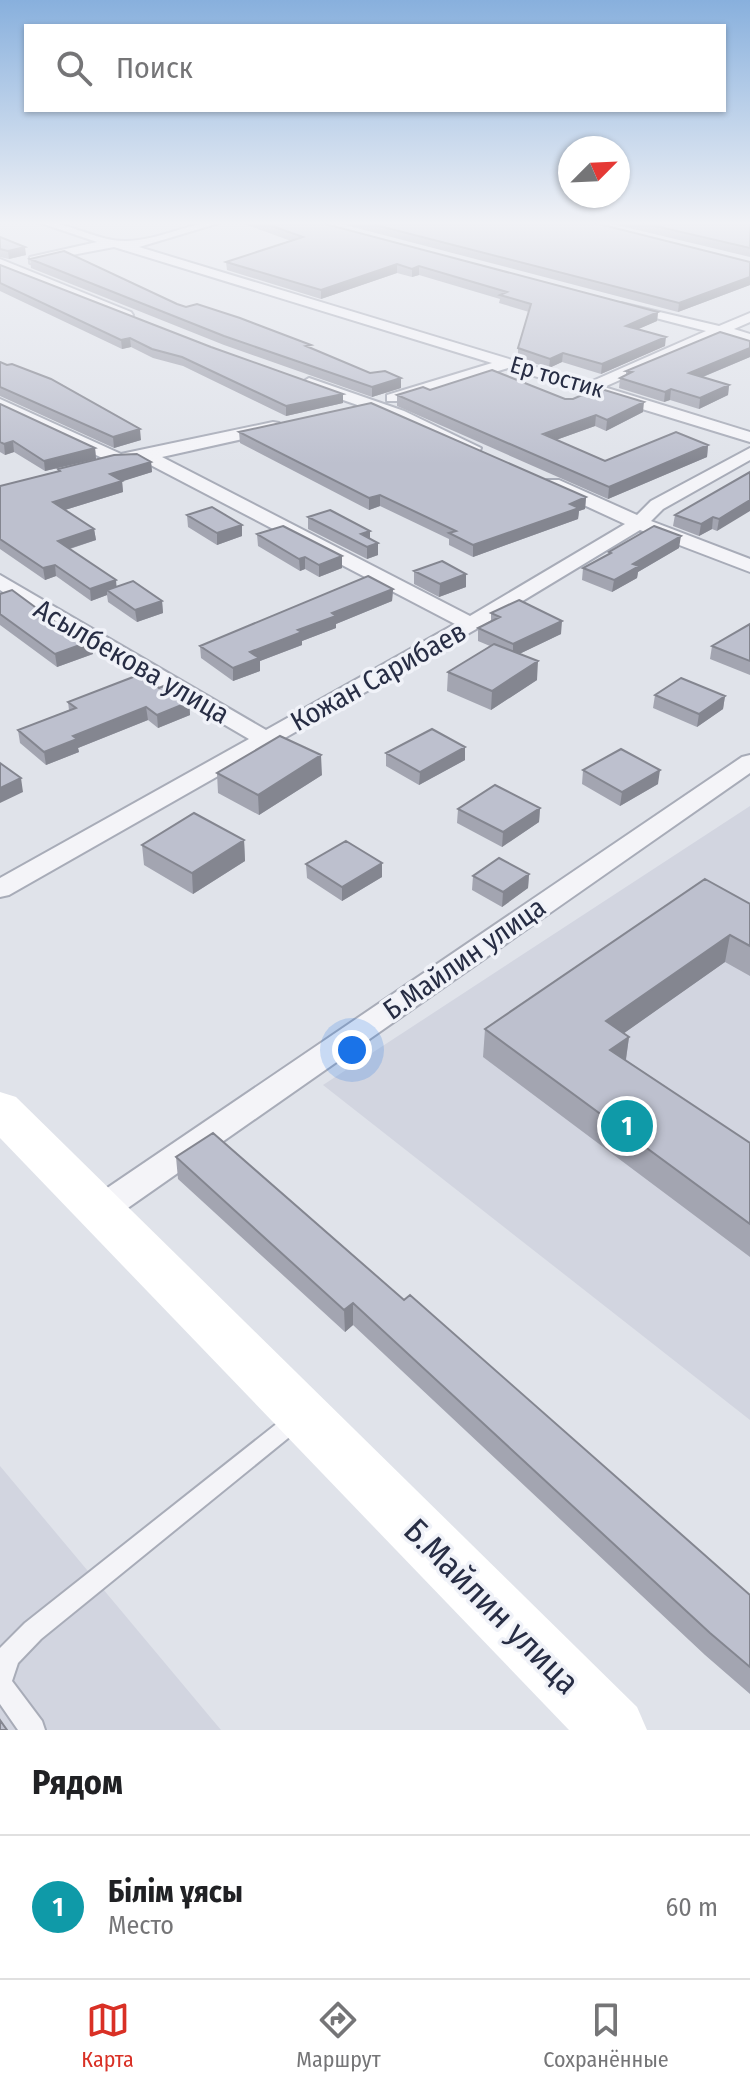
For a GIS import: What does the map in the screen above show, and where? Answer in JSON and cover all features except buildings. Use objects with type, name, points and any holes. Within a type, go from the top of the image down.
[{"type":"street","points":[[94,302],[136,318]]},
{"type":"street","name":"Ер тостик","points":[[304,302],[750,437]]},
{"type":"street","points":[[611,302],[750,338]]},
{"type":"street","points":[[592,387],[750,317]]},
{"type":"street","points":[[341,412],[508,363]]},
{"type":"street","points":[[287,375],[371,405],[483,453]]},
{"type":"street","points":[[0,404],[119,459],[146,456],[296,422]]},
{"type":"street","name":"Кожан Сарибаев","points":[[0,889],[471,624],[639,523],[657,505],[750,453]]},
{"type":"street","points":[[146,456],[471,624]]},
{"type":"street","points":[[540,478],[639,523],[750,566]]},
{"type":"street","name":"Асылбекова улица","points":[[0,581],[49,614],[266,739]]},
{"type":"street","name":"Б.Майлин улица","points":[[100,1210],[750,762]]},
{"type":"street","name":"Б.Майлин улица","points":[[0,1109],[614,1730]]},
{"type":"lane","points":[[94,465],[119,459]]},
{"type":"lane","points":[[33,1730],[0,1684],[4,1651],[303,1415]]},
{"type":"shaded area","points":[[750,806],[750,1420],[323,1085]]},
{"type":"shaded area","points":[[0,1466],[221,1730],[0,1730]]},
{"type":"place","name":"Білім ұясы","points":[[627,1126]]}]
